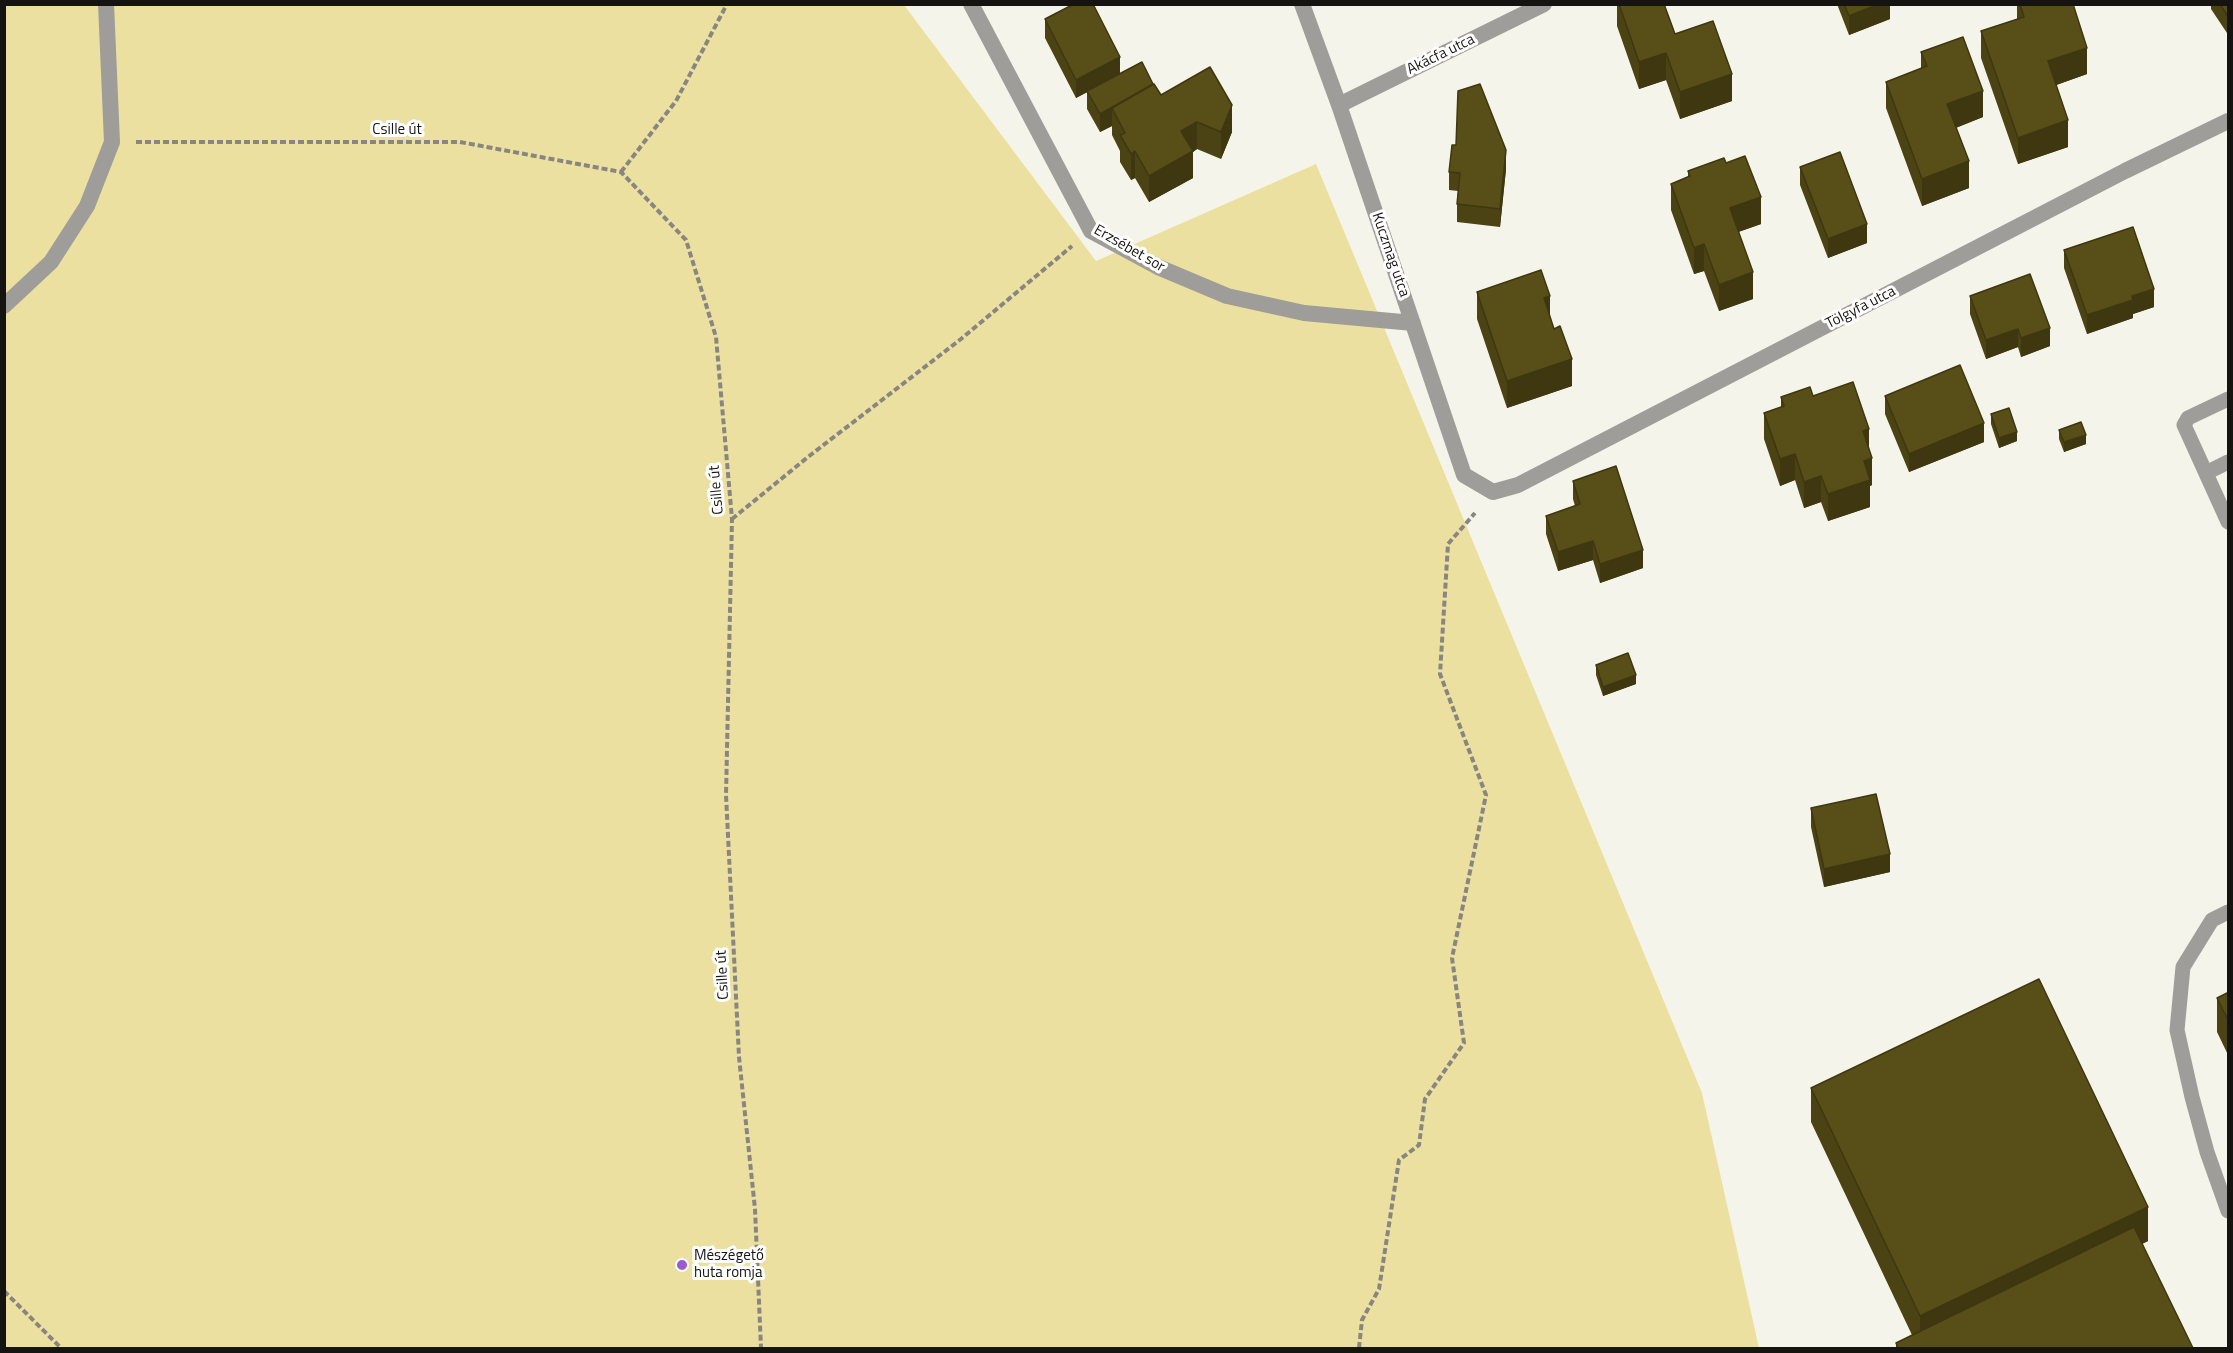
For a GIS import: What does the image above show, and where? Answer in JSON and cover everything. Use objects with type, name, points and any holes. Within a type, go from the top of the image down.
[{"type":"street","points":[[4,306],[51,262],[87,206],[112,142],[106,4]]},
{"type":"street","name":"Erzsébet sor","points":[[971,4],[1090,231],[1158,267],[1227,296],[1304,313],[1413,323]]},
{"type":"street","name":"Kuczmag utca","points":[[1302,4],[1339,105],[1464,475],[1493,492]]},
{"type":"street","name":"Akácfa utca","points":[[1339,105],[1544,4]]},
{"type":"street","name":"Tölgyfa utca","points":[[1493,492],[1518,485],[2125,171],[2229,121]]},
{"type":"lane","points":[[2229,399],[2188,418],[2184,424],[2229,522]]},
{"type":"lane","points":[[2206,473],[2229,462]]},
{"type":"lane","points":[[2229,912],[2212,920],[2183,968],[2177,1030],[2207,1152],[2229,1211]]},
{"type":"path","points":[[621,172],[675,101],[727,4]]},
{"type":"path","name":"Csille út","points":[[112,142],[460,142],[621,172],[686,240],[716,337],[732,519],[726,795],[739,1057],[755,1209],[761,1348]]},
{"type":"path","points":[[732,519],[961,339],[1090,231]]},
{"type":"path","points":[[1359,1348],[1362,1320],[1379,1289],[1400,1160],[1419,1145],[1425,1099],[1464,1043],[1452,958],[1486,795],[1440,674],[1448,544],[1493,492]]},
{"type":"path","points":[[4,1291],[61,1348]]},
{"type":"shaded area","points":[[5,5],[904,5],[1096,261],[1316,164],[1702,1093],[1759,1348],[5,1348]]},
{"type":"building","points":[[1074,4],[1093,4],[1120,57],[1076,80],[1045,19]]},
{"type":"building","points":[[1619,4],[1664,4],[1675,34],[1713,21],[1732,74],[1680,92],[1666,53],[1639,62]]},
{"type":"building","points":[[1844,4],[1879,4],[1849,16]]},
{"type":"building","points":[[2020,4],[2073,4],[2087,48],[2048,61],[2068,120],[2018,138],[1981,31],[2024,17]]},
{"type":"building","points":[[2220,4],[2229,4],[2229,18]]},
{"type":"building","points":[[1963,37],[1983,91],[1947,104],[1969,161],[1922,179],[1886,82],[1927,66],[1921,52]]},
{"type":"building","points":[[1142,62],[1153,84],[1100,114],[1087,91]]},
{"type":"building","points":[[1210,67],[1232,105],[1221,132],[1197,122],[1181,131],[1193,151],[1149,176],[1135,151],[1131,154],[1120,135],[1125,133],[1112,108],[1154,84],[1161,95]]},
{"type":"building","points":[[1480,84],[1506,150],[1500,209],[1457,204],[1460,173],[1449,172],[1452,145],[1456,145],[1458,91]]},
{"type":"building","points":[[1840,152],[1867,224],[1828,239],[1800,167]]},
{"type":"building","points":[[1745,156],[1761,197],[1730,208],[1753,272],[1719,285],[1704,244],[1694,248],[1671,184],[1690,176],[1688,171],[1724,158],[1726,163]]},
{"type":"building","points":[[2133,227],[2154,289],[2132,296],[2133,300],[2087,315],[2064,250]]},
{"type":"building","points":[[1541,270],[1550,296],[1544,298],[1554,329],[1560,326],[1572,359],[1507,381],[1477,292]]},
{"type":"building","points":[[2030,274],[2050,328],[2021,338],[2018,329],[1986,340],[1970,296]]},
{"type":"building","points":[[1960,365],[1984,423],[1909,454],[1885,396]]},
{"type":"building","points":[[1853,382],[1869,429],[1863,431],[1872,458],[1864,461],[1870,480],[1828,494],[1821,476],[1804,482],[1795,454],[1780,459],[1764,413],[1784,406],[1781,397],[1810,387],[1813,396]]},
{"type":"building","points":[[2009,408],[2017,432],[1999,438],[1991,414]]},
{"type":"building","points":[[2081,422],[2086,435],[2064,442],[2059,430]]},
{"type":"building","points":[[1616,466],[1643,550],[1600,564],[1593,541],[1558,552],[1546,516],[1580,504],[1573,481]]},
{"type":"building","points":[[1628,653],[1636,675],[1603,687],[1596,665]]},
{"type":"building","points":[[1876,794],[1890,854],[1824,869],[1811,808]]},
{"type":"building","points":[[2039,979],[2148,1207],[1920,1316],[1811,1088]]},
{"type":"building","points":[[2229,992],[2229,1022],[2217,998]]},
{"type":"building","points":[[2134,1227],[2193,1348],[1898,1348],[1896,1343]]},
{"type":"place","name":"Mészégető huta romja","points":[[682,1265]]}]
